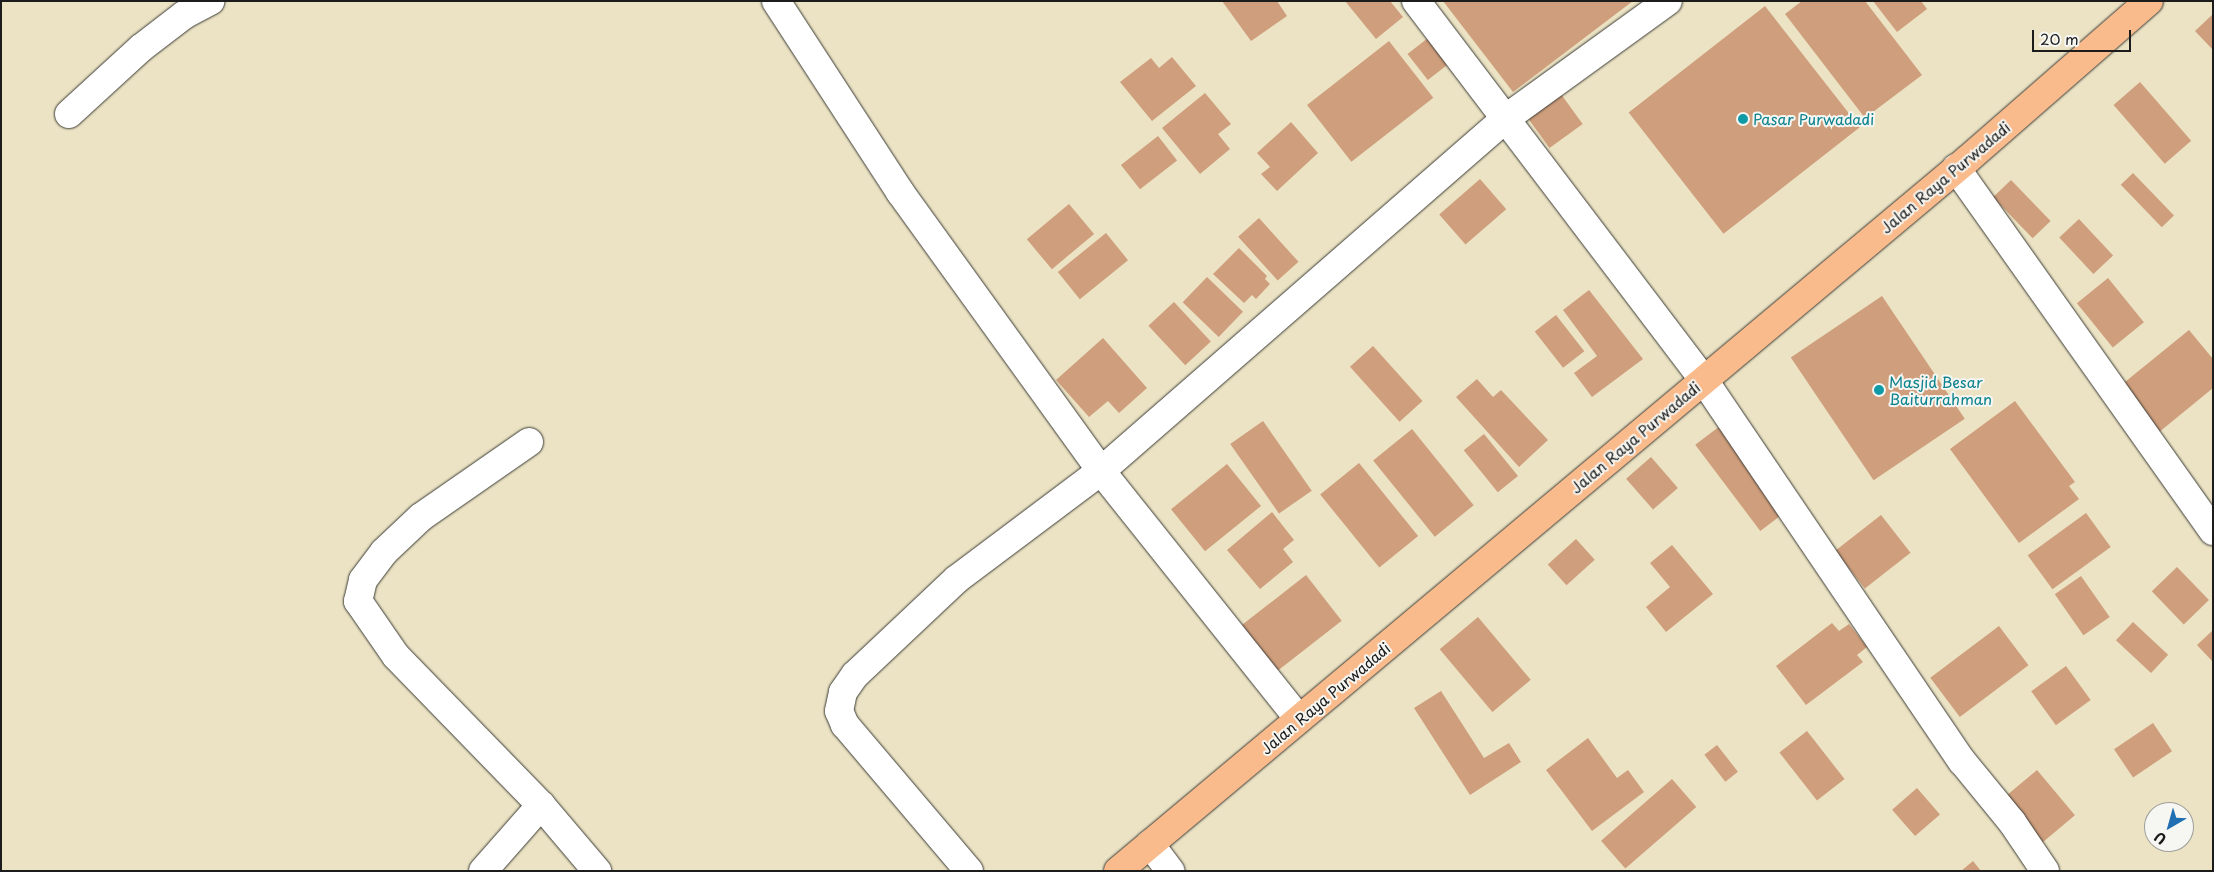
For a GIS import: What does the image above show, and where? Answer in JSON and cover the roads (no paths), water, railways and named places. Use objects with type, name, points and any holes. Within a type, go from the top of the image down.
[{"type":"main road","name":"Jalan Raya Purwadadi","points":[[1118,871],[1956,168],[2150,1]]},
{"type":"street","points":[[69,114],[141,48],[184,15],[210,1]]},
{"type":"street","points":[[776,1],[900,192],[1101,471],[1299,719]]},
{"type":"street","points":[[1416,1],[1703,379],[1962,761],[2012,822],[2045,871]]},
{"type":"street","points":[[969,871],[846,725],[840,711],[843,692],[855,675],[957,579],[1101,471],[1505,119],[1668,1]]},
{"type":"street","points":[[1956,168],[2209,519]]},
{"type":"street","points":[[529,442],[421,517],[384,552],[364,580],[358,601],[396,656],[541,805],[597,871]]},
{"type":"street","points":[[483,871],[541,805]]},
{"type":"street","points":[[1150,844],[1170,871]]},
{"type":"place","name":"Pasar Purwadadi","points":[[1743,119]]},
{"type":"place","name":"Masjid Besar Baiturrahman","points":[[1879,390]]}]
